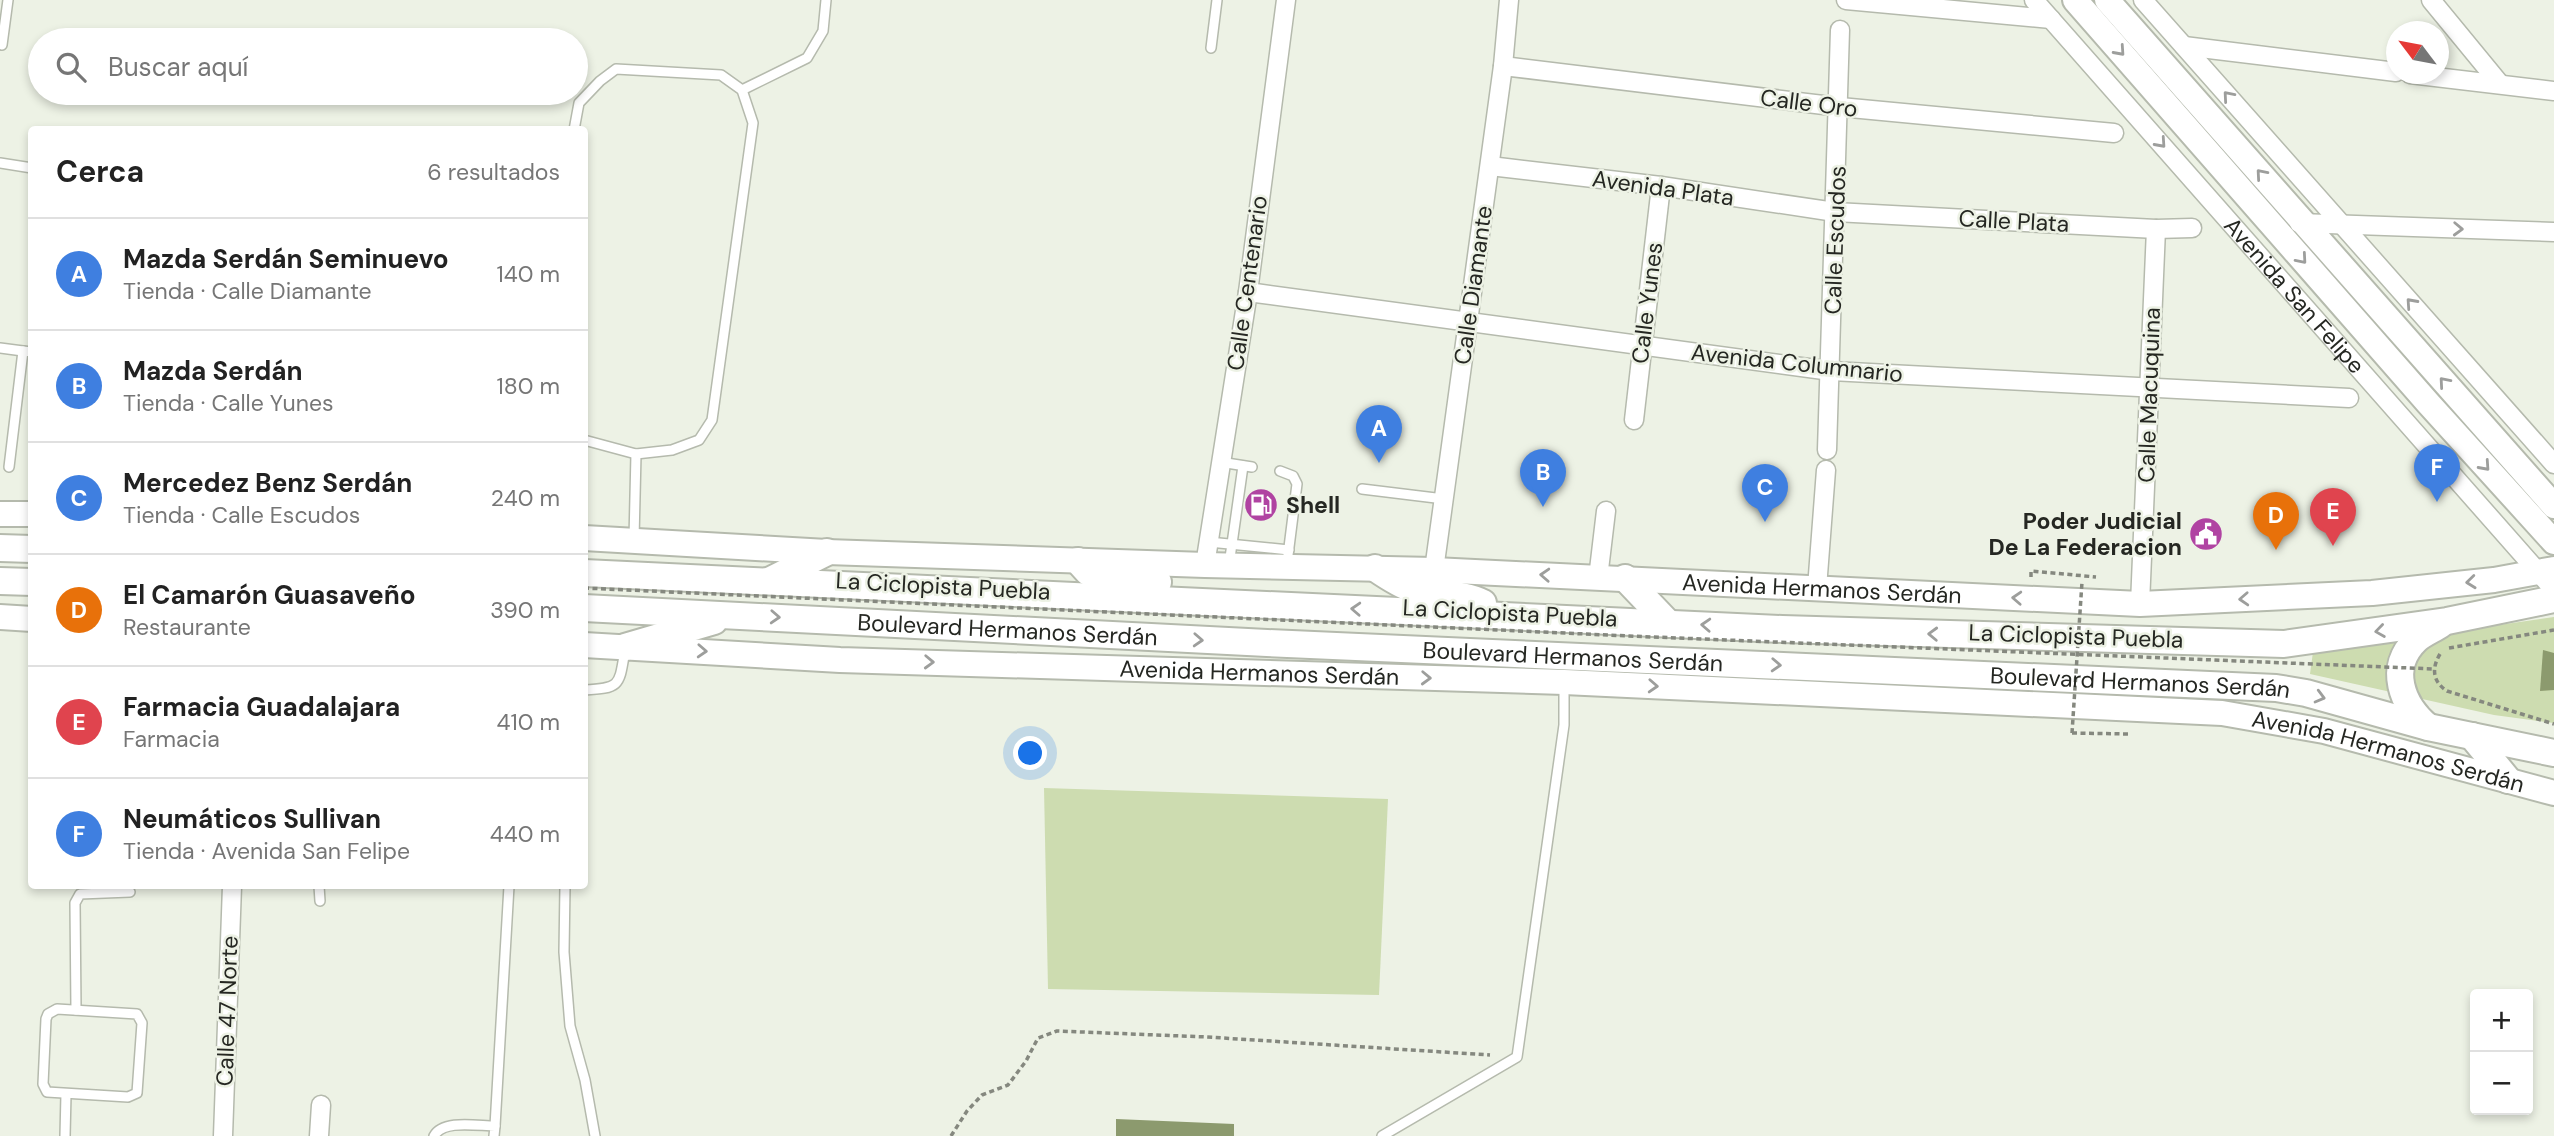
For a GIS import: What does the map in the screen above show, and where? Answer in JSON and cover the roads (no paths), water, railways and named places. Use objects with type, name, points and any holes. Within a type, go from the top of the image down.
[{"type":"main road","name":"Avenida San Felipe","points":[[2075,0],[2108,7],[2304,223],[2554,506]]},
{"type":"main road","name":"Avenida San Felipe","points":[[2108,7],[2270,222],[2554,542]]},
{"type":"main road","points":[[0,514],[28,514]]},
{"type":"main road","name":"Avenida Hermanos Serdán","points":[[588,538],[827,552],[1078,561],[1219,554],[1288,558],[1375,568],[2140,604],[2372,593],[2549,577]]},
{"type":"main road","points":[[0,548],[28,549]]},
{"type":"main road","points":[[767,582],[827,552]]},
{"type":"main road","points":[[1078,561],[1088,572],[1101,577],[1191,585],[1206,591],[1217,602]]},
{"type":"main road","points":[[1375,568],[1396,582],[1416,590],[1479,601],[1502,616]]},
{"type":"main road","name":"Boulevard Hermanos Serdán","points":[[588,573],[1669,624],[2284,644],[2448,621],[2554,599]]},
{"type":"main road","points":[[1625,578],[1669,624]]},
{"type":"main road","points":[[0,581],[28,582]]},
{"type":"main road","name":"Boulevard Hermanos Serdán","points":[[588,608],[1267,643],[2276,688],[2306,693],[2428,727],[2554,753]]},
{"type":"main road","points":[[625,647],[734,615]]},
{"type":"main road","points":[[0,617],[28,619]]},
{"type":"main road","points":[[2428,727],[2410,711],[2399,680],[2400,670],[2408,649],[2417,638],[2448,621]]},
{"type":"main road","name":"Avenida Hermanos Serdán","points":[[588,645],[841,660],[1564,682],[2222,713],[2324,731],[2554,793]]},
{"type":"main road","points":[[2472,736],[2508,780]]},
{"type":"street","name":"Calle Centenario","points":[[1219,554],[1220,462],[1248,292],[1286,0]]},
{"type":"street","name":"Calle Diamante","points":[[1434,570],[1503,66],[1508,0]]},
{"type":"street","points":[[1846,0],[2051,19]]},
{"type":"street","name":"Avenida San Felipe","points":[[2034,0],[2549,577]]},
{"type":"street","points":[[2143,0],[2554,464]]},
{"type":"street","points":[[2431,0],[2500,84]]},
{"type":"street","name":"Calle Escudos","points":[[1827,450],[1840,107],[1840,30]]},
{"type":"street","points":[[2184,46],[2386,71]]},
{"type":"street","name":"Calle Oro","points":[[1503,66],[1840,107],[2114,134]]},
{"type":"street","points":[[2449,78],[2554,91]]},
{"type":"street","name":"Avenida Plata","points":[[1490,166],[1661,186],[1835,212]]},
{"type":"street","name":"Calle Yunes","points":[[1634,420],[1661,186]]},
{"type":"street","name":"Calle Plata","points":[[1835,212],[2156,229],[2192,228]]},
{"type":"street","points":[[2270,222],[2554,232]]},
{"type":"street","name":"Calle Macuquina","points":[[2140,604],[2156,229]]},
{"type":"street","name":"Avenida Columnario","points":[[1248,292],[1831,372],[2349,398]]},
{"type":"street","points":[[1817,588],[1826,470]]},
{"type":"street","points":[[1598,578],[1605,511]]},
{"type":"street","name":"Calle 47 Norte","points":[[223,1136],[232,889]]},
{"type":"street","points":[[318,1136],[321,1105]]},
{"type":"lane","points":[[2,45],[8,0]]},
{"type":"lane","points":[[742,90],[807,58],[823,31],[827,0]]},
{"type":"lane","points":[[1211,48],[1217,0]]},
{"type":"lane","points":[[588,94],[616,69],[721,75],[742,90],[753,123],[712,420],[699,440],[672,450],[636,454],[588,441]]},
{"type":"lane","points":[[576,126],[579,105]]},
{"type":"lane","points":[[0,163],[28,167]]},
{"type":"lane","points":[[0,348],[27,351],[9,467]]},
{"type":"lane","points":[[634,541],[636,454]]},
{"type":"lane","points":[[1219,554],[1248,467],[1220,462]]},
{"type":"lane","points":[[1280,471],[1296,480],[1288,558]]},
{"type":"lane","points":[[1362,489],[1444,499]]},
{"type":"lane","points":[[588,690],[609,689],[617,684],[625,647]]},
{"type":"lane","points":[[1382,1136],[1517,1057],[1564,724],[1564,682]]},
{"type":"lane","points":[[319,889],[320,901]]},
{"type":"lane","points":[[434,1136],[437,1130],[446,1126],[495,1131],[509,889]]},
{"type":"lane","points":[[565,889],[564,952],[570,1026],[585,1080],[595,1136]]},
{"type":"lane","points":[[76,1010],[75,903],[80,894],[130,892]]},
{"type":"lane","points":[[51,1010],[132,1013],[141,1018],[139,1088],[133,1096],[66,1094],[52,1094],[44,1088],[46,1018],[51,1010]]},
{"type":"lane","points":[[65,1136],[66,1094]]},
{"type":"place","name":"Mazda Serdán Seminuevo","points":[[1379,463]]},
{"type":"place","name":"Neumáticos Sullivan","points":[[2437,502]]},
{"type":"place","name":"Shell","points":[[1261,505]]},
{"type":"place","name":"Mazda Serdán","points":[[1543,507]]},
{"type":"place","name":"Mercedez Benz Serdán","points":[[1765,522]]},
{"type":"place","name":"Poder Judicial De La Federacion","points":[[2206,534]]},
{"type":"place","name":"Farmacia Guadalajara","points":[[2333,546]]},
{"type":"place","name":"El Camarón Guasaveño","points":[[2276,550]]}]
